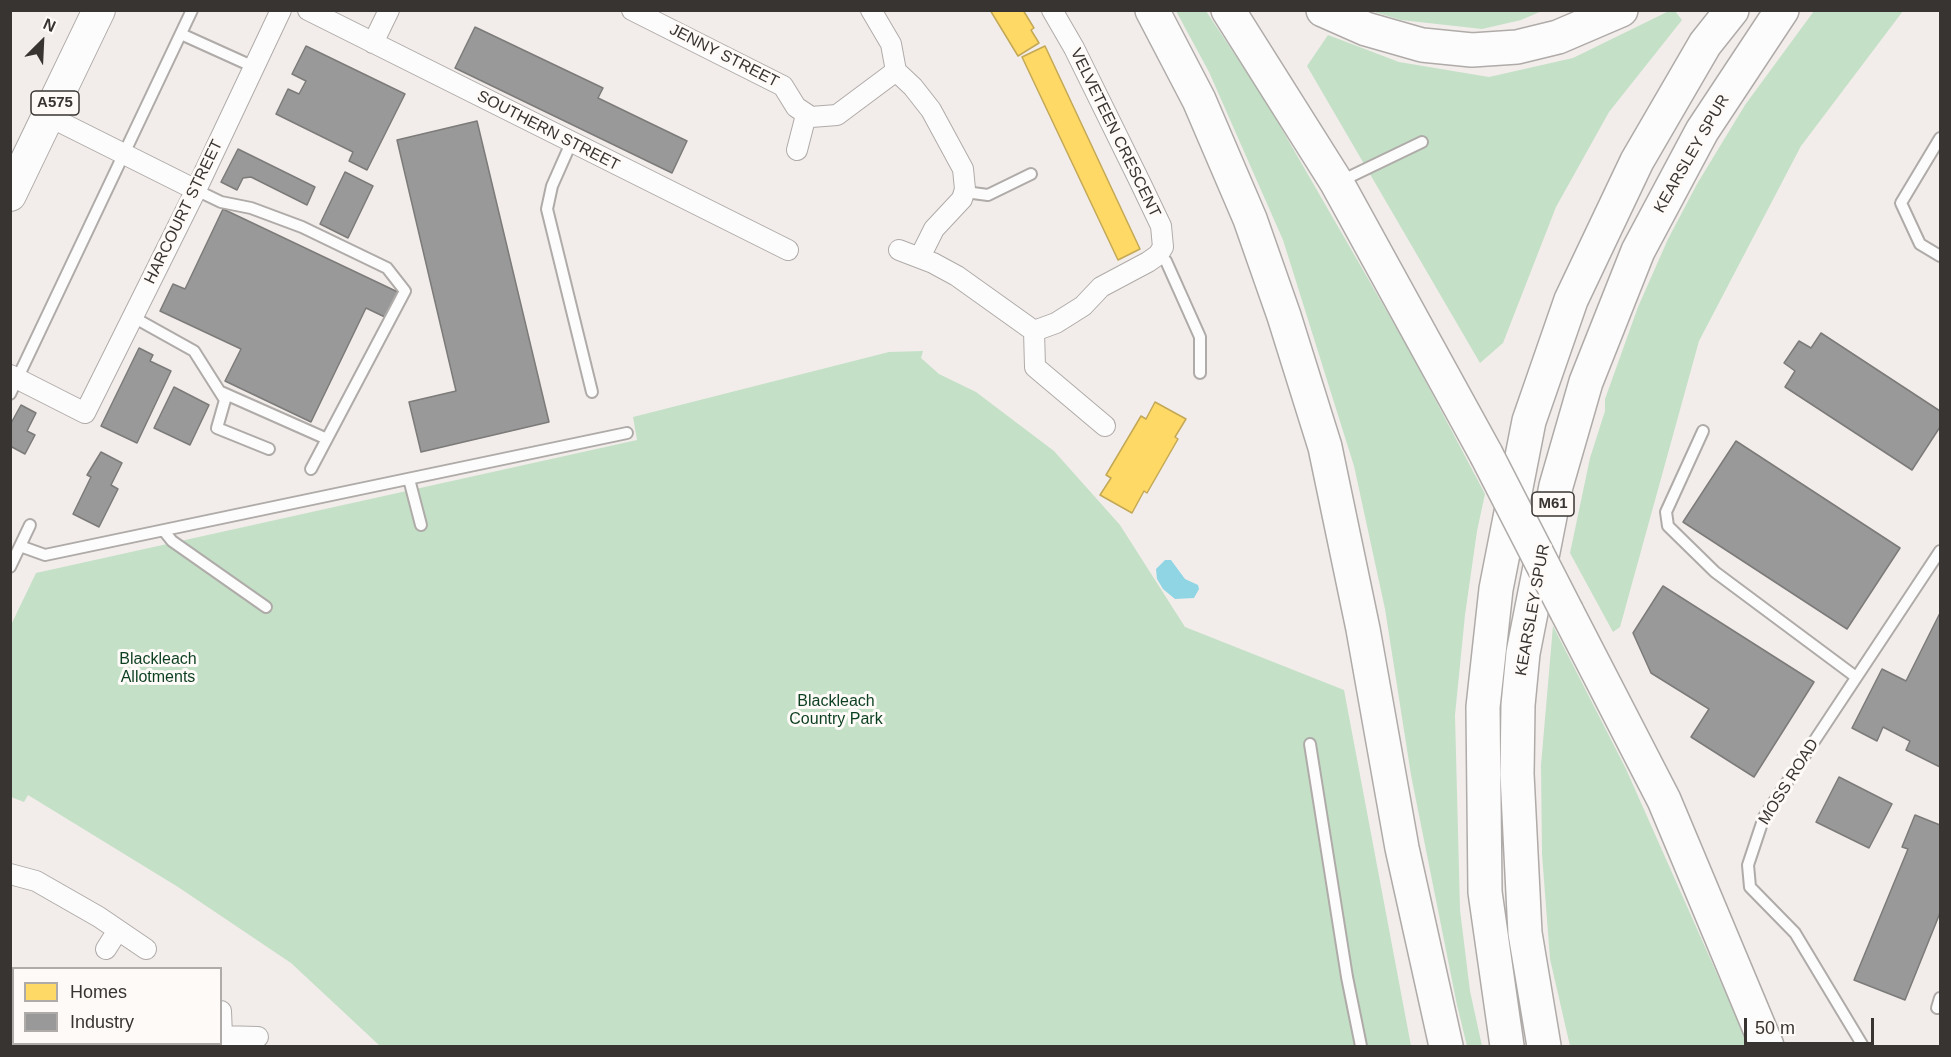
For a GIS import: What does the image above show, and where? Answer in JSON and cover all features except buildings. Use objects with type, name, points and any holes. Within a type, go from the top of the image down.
[{"type":"highway","points":[[1152,10],[1200,100],[1250,219],[1284,316],[1325,447],[1364,630],[1402,848],[1446,1047]]},
{"type":"highway","name":"M61","points":[[1228,10],[1337,183],[1486,454],[1664,800],[1767,1047]]},
{"type":"highway","points":[[1323,10],[1366,29],[1422,45],[1472,50],[1517,47],[1558,37],[1621,10]]},
{"type":"highway","name":"M61","points":[[1507,1047],[1485,892],[1483,707],[1496,589],[1529,421],[1571,300],[1637,161],[1706,44],[1732,10]]},
{"type":"highway","name":"KEARSLEY SPUR","points":[[1544,1047],[1525,933],[1517,774],[1518,705],[1523,653],[1556,486],[1586,382],[1638,251],[1702,131],[1782,10]]},
{"type":"main road","name":"A575","points":[[10,195],[99,10]]},
{"type":"street","name":"HARCOURT STREET","points":[[13,382],[85,413],[196,190],[281,10]]},
{"type":"street","name":"SOUTHERN STREET","points":[[308,10],[788,250]]},
{"type":"street","points":[[374,43],[389,10]]},
{"type":"street","name":"JENNY STREET","points":[[632,10],[783,86],[796,107],[806,115]]},
{"type":"street","points":[[871,10],[891,44],[896,71],[913,87],[931,110],[963,169],[965,192],[956,206],[934,229],[920,257]]},
{"type":"street","name":"VELVETEEN CRESCENT","points":[[1052,10],[1074,48],[1161,226],[1163,247],[1158,255]]},
{"type":"street","points":[[797,150],[806,115],[820,118],[837,115],[896,71]]},
{"type":"street","points":[[48,116],[196,190]]},
{"type":"street","points":[[899,250],[920,257],[979,290],[1034,331]]},
{"type":"street","points":[[1034,331],[1056,323],[1083,306],[1101,287],[1158,255]]},
{"type":"street","points":[[1034,331],[1035,367],[1105,426]]},
{"type":"street","points":[[10,874],[36,881],[146,949]]},
{"type":"street","points":[[106,949],[118,930]]},
{"type":"street","points":[[222,1036],[258,1037]]},
{"type":"lane","points":[[13,382],[192,10]]},
{"type":"lane","points":[[182,34],[254,67]]},
{"type":"lane","points":[[1941,138],[1901,203],[1920,244],[1941,256]]},
{"type":"lane","points":[[1337,183],[1422,141]]},
{"type":"lane","points":[[571,143],[555,177],[548,209],[592,392]]},
{"type":"lane","points":[[965,192],[988,195],[1031,174]]},
{"type":"lane","points":[[196,190],[221,202],[251,208],[302,227],[387,268],[405,291],[311,469]]},
{"type":"lane","points":[[1158,255],[1166,261],[1200,337],[1200,373]]},
{"type":"lane","points":[[133,317],[194,351],[225,400],[217,428],[269,448]]},
{"type":"lane","points":[[221,392],[327,439]]},
{"type":"lane","points":[[1703,431],[1666,512],[1668,526],[1715,572],[1856,677]]},
{"type":"lane","points":[[20,546],[45,555],[627,433]]},
{"type":"lane","points":[[409,479],[422,525]]},
{"type":"lane","points":[[10,567],[30,525]]},
{"type":"lane","points":[[164,531],[172,541],[266,608]]},
{"type":"lane","name":"MOSS ROAD","points":[[1863,1047],[1795,933],[1750,887],[1748,866],[1764,818],[1941,551]]},
{"type":"lane","points":[[1310,744],[1347,977],[1361,1047]]},
{"type":"green space","points":[[1542,10],[1521,20],[1482,29],[1401,20],[1371,11]]},
{"type":"green space","points":[[1176,11],[1206,11],[1265,100],[1408,348],[1485,494],[1477,531],[1465,615],[1455,715],[1460,910],[1470,991],[1482,1046],[1467,1046],[1457,1005],[1411,775],[1385,609],[1354,466],[1283,240],[1209,72]]},
{"type":"green space","points":[[1669,11],[1675,11],[1682,20],[1609,112],[1556,207],[1503,343],[1480,363],[1307,66],[1328,35],[1399,62],[1489,77],[1573,58]]},
{"type":"green space","points":[[1814,11],[1903,11],[1801,146],[1699,341],[1620,627],[1613,632],[1570,553],[1590,458],[1605,411],[1605,399],[1638,307],[1668,239],[1697,184],[1745,105]]},
{"type":"green space","name":"Blackleach Country Park","points":[[923,351],[921,358],[939,374],[976,392],[1054,451],[1120,525],[1185,627],[1344,690],[1411,1046],[380,1046],[291,963],[178,887],[28,795],[24,802],[11,797],[10,627],[36,573],[637,440],[633,417],[889,352]]},
{"type":"green space","points":[[1553,626],[1626,769],[1749,1046],[1570,1046],[1550,959],[1542,854],[1541,765]]},
{"type":"water","points":[[1165,560],[1171,560],[1185,579],[1198,585],[1199,589],[1194,598],[1175,599],[1163,589],[1157,579],[1156,569]]},
{"type":"park label","name":"Blackleach Allotments","points":[[158,669]]}]
